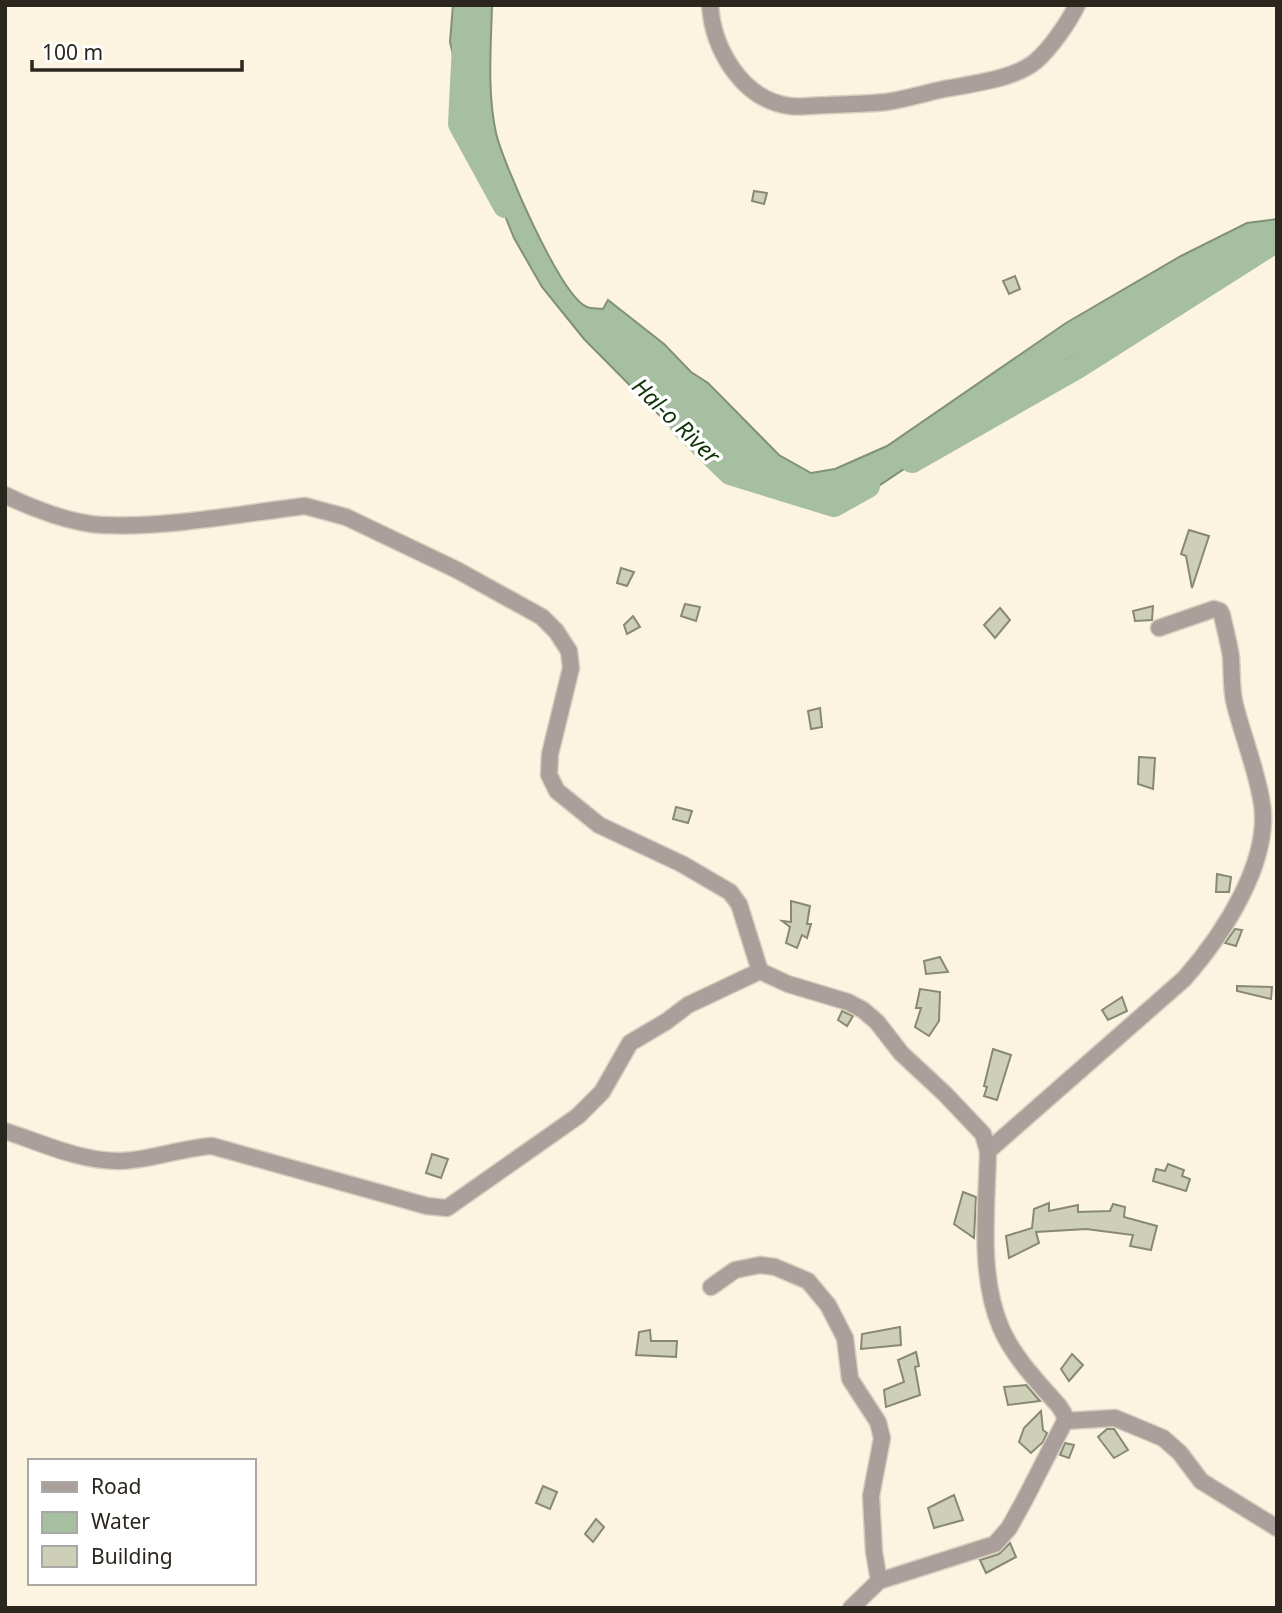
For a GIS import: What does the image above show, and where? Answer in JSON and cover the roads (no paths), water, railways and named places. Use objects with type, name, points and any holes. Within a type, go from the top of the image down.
[{"type":"street","points":[[710,5],[716,40],[737,74],[754,92],[791,107],[888,102],[1005,76],[1035,62],[1069,22],[1077,5]]},
{"type":"street","points":[[5,495],[18,502],[78,521],[101,525],[174,522],[305,506],[325,510],[346,517],[457,570],[542,617],[556,631],[569,651],[571,668],[550,754],[549,775],[557,791],[599,825],[682,864],[730,892],[739,904],[760,971],[788,984],[848,1002],[863,1010],[877,1022],[901,1054],[983,1134],[988,1151],[985,1264],[992,1301],[1001,1329],[1021,1363],[1059,1406],[1065,1414],[1065,1421],[1009,1528],[995,1545],[879,1581],[851,1608]]},
{"type":"street","points":[[988,1151],[1184,979],[1209,950],[1226,924],[1253,868],[1263,816],[1261,799],[1234,702],[1231,656],[1222,615],[1214,609],[1159,628]]},
{"type":"street","points":[[5,1131],[96,1160],[123,1161],[212,1146],[428,1206],[447,1208],[578,1116],[602,1093],[630,1043],[688,1005],[760,971]]},
{"type":"street","points":[[711,1287],[735,1270],[760,1265],[775,1267],[808,1282],[828,1305],[845,1338],[850,1378],[878,1422],[882,1438],[871,1496],[874,1552],[879,1581]]},
{"type":"street","points":[[1065,1421],[1115,1418],[1163,1438],[1180,1453],[1201,1481],[1277,1528]]},
{"type":"water","points":[[453,5],[492,5],[491,86],[496,133],[534,228],[576,298],[587,307],[603,309],[608,300],[664,344],[691,372],[708,383],[779,455],[811,473],[835,469],[887,446],[1066,323],[1181,256],[1247,223],[1277,219],[1277,251],[1220,270],[1070,358],[862,497],[820,506],[798,503],[676,432],[584,339],[542,287],[514,238],[470,129],[450,42]]},
{"type":"waterway","name":"Hal-o River","points":[[466,5],[460,124],[505,206]]},
{"type":"waterway","name":"Hal-o River","points":[[912,461],[1077,367],[1277,240]]},
{"type":"waterway","name":"Hal-o River","points":[[682,426],[730,473],[834,505],[868,486]]}]
